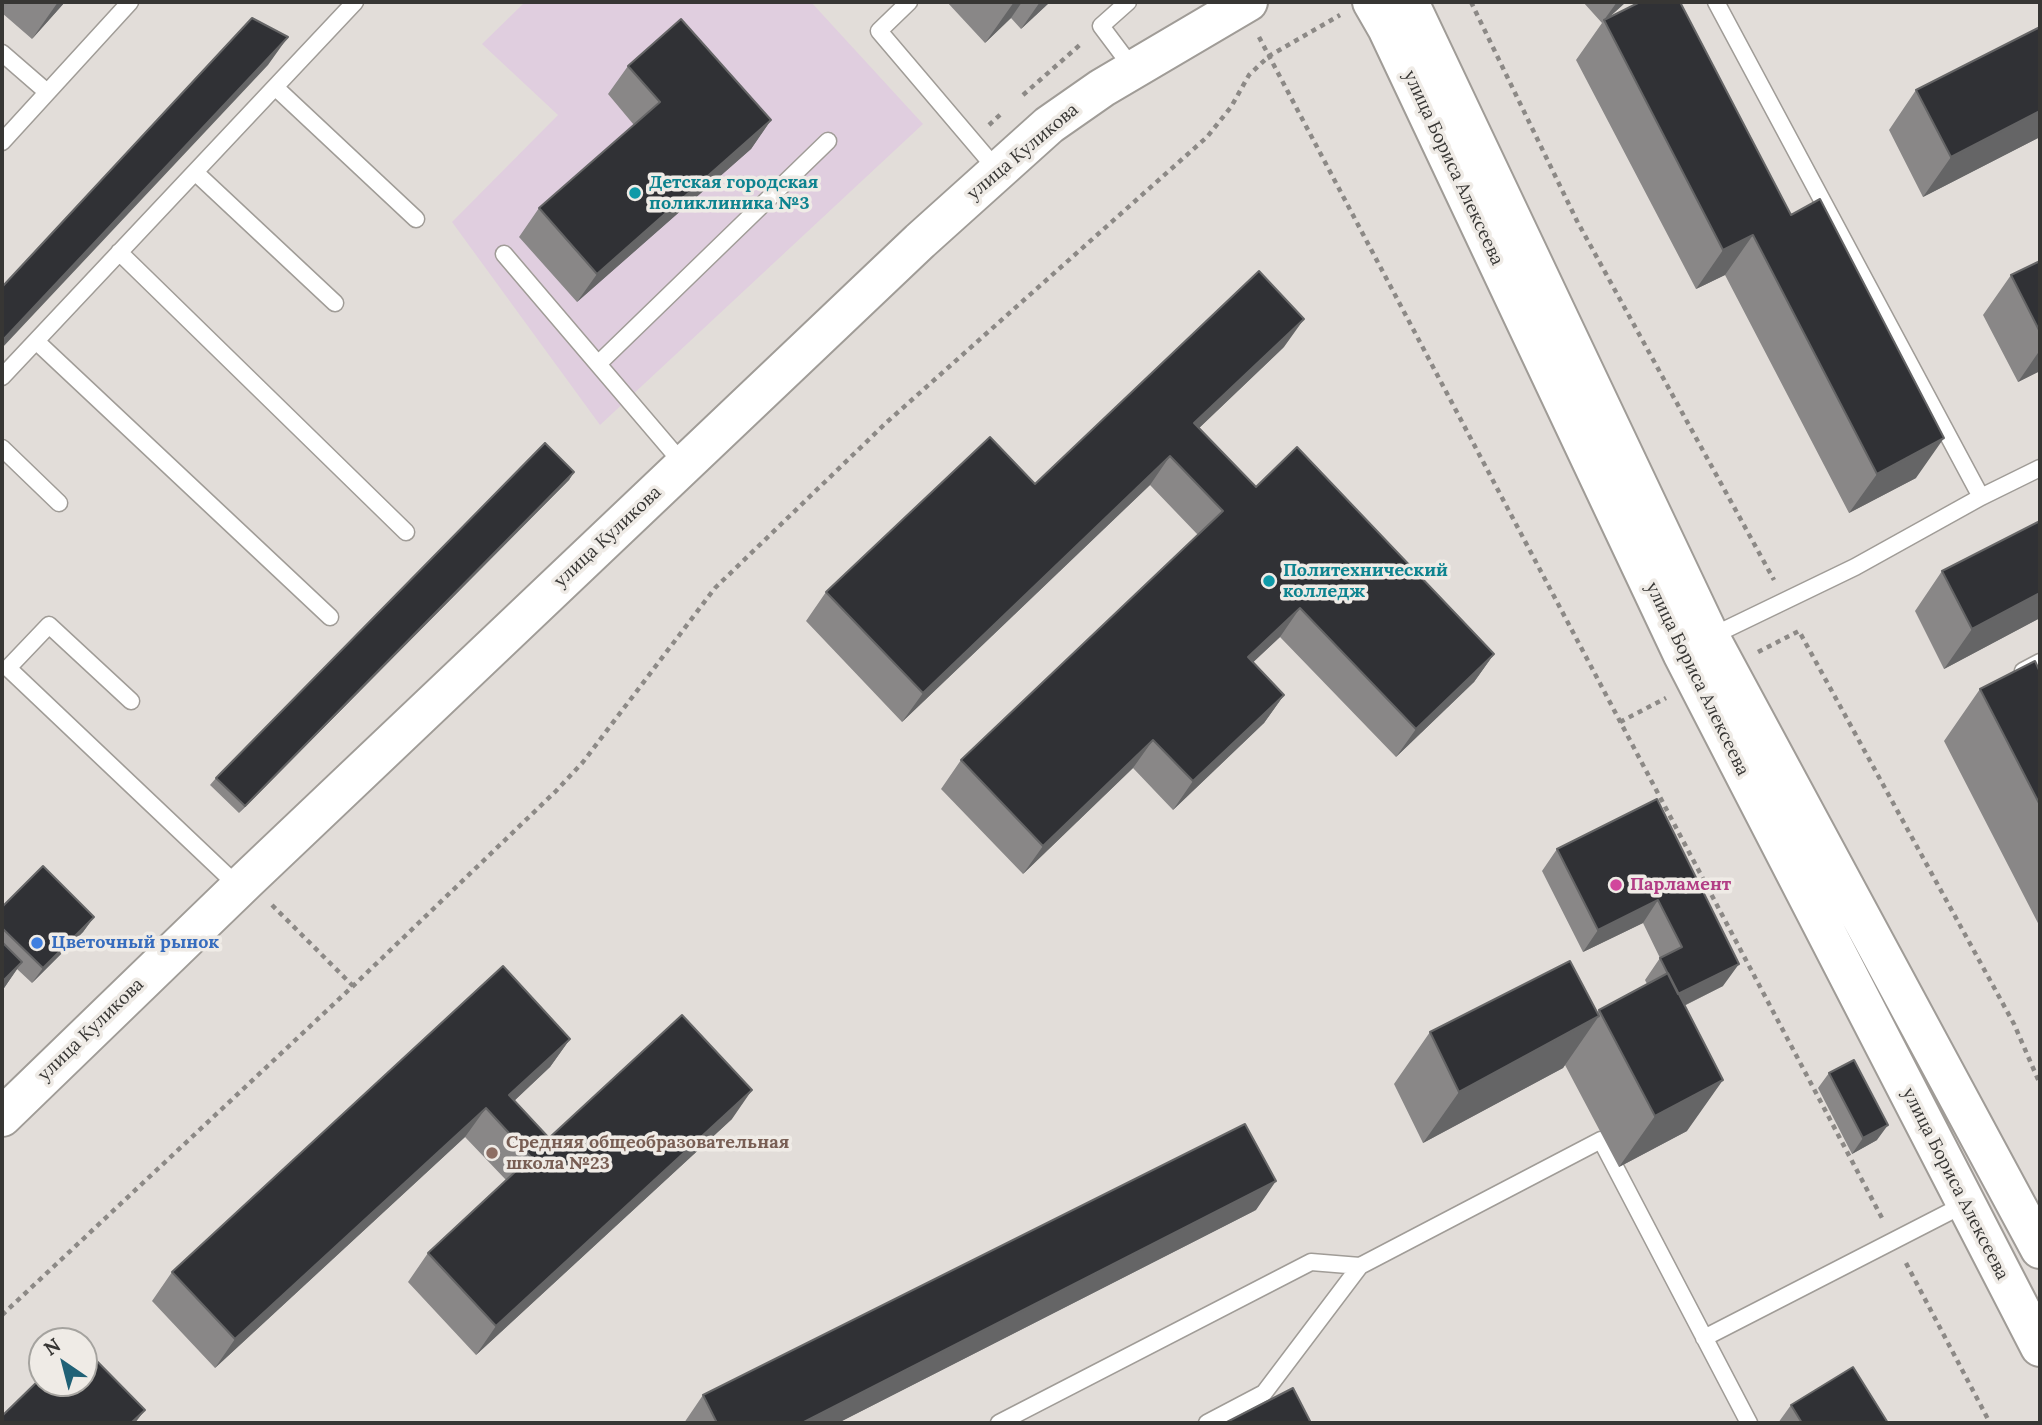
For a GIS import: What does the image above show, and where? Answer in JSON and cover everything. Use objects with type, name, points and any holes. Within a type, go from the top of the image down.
[{"type":"street","points":[[1409,2],[1511,254]]},
{"type":"street","name":"улица Куликова","points":[[2,1117],[243,883],[920,241],[1049,125],[1101,88],[1245,4]]},
{"type":"street","name":"улица Бориса Алексеева","points":[[1361,5],[1393,40],[1511,254],[1711,662],[1965,1203],[2040,1347]]},
{"type":"street","points":[[1711,662],[2040,1250]]},
{"type":"lane","points":[[2,142],[130,2]]},
{"type":"lane","points":[[2,377],[355,2]]},
{"type":"lane","points":[[909,2],[879,31],[998,171]]},
{"type":"lane","points":[[1128,2],[1101,26],[1134,70]]},
{"type":"lane","points":[[1716,2],[1981,497]]},
{"type":"lane","points":[[2,53],[47,92]]},
{"type":"lane","points":[[275,87],[415,219]]},
{"type":"lane","points":[[598,364],[828,141]]},
{"type":"lane","points":[[195,172],[335,303]]},
{"type":"lane","points":[[119,252],[406,532]]},
{"type":"lane","points":[[504,254],[684,465]]},
{"type":"lane","points":[[36,341],[330,617]]},
{"type":"lane","points":[[2,448],[59,503]]},
{"type":"lane","points":[[1711,662],[1785,601],[1855,567],[1981,497],[2040,468]]},
{"type":"lane","points":[[131,701],[49,625],[8,668],[243,883]]},
{"type":"lane","points":[[2040,662],[2023,671],[2040,704]]},
{"type":"lane","points":[[1208,1423],[1264,1393],[1360,1266],[1601,1140],[1749,1423]]},
{"type":"lane","points":[[1704,1338],[1965,1203]]},
{"type":"lane","points":[[999,1423],[1311,1262],[1360,1266]]},
{"type":"path","points":[[1471,2],[1577,220],[1758,547],[1799,631],[2014,1024],[2040,1084]]},
{"type":"path","points":[[1245,4],[1269,56],[1990,1423]]},
{"type":"path","points":[[2,1315],[353,986],[583,762],[715,588],[887,422],[1208,137],[1231,107],[1249,75],[1269,56],[1361,5]]},
{"type":"path","points":[[1620,722],[1711,662],[1799,631]]},
{"type":"path","points":[[243,883],[353,986]]},
{"type":"shaded area","points":[[525,2],[811,2],[923,124],[600,425],[452,222],[558,115],[482,44]]},
{"type":"building","points":[[1640,2],[1680,2],[1791,215],[1820,199],[1944,438],[1877,474],[1753,235],[1723,250],[1604,20]]},
{"type":"building","points":[[252,18],[288,37],[2,341],[2,287]]},
{"type":"building","name":"Детская городская поликлиника №3","points":[[681,19],[771,120],[597,274],[539,208],[660,102],[628,66]]},
{"type":"building","points":[[2040,27],[2040,111],[1951,157],[1916,90]]},
{"type":"building","points":[[2040,261],[2040,332],[2011,275]]},
{"type":"building","name":"Политехнический колледж","points":[[1259,271],[1304,319],[1194,423],[1256,487],[1297,447],[1494,654],[1416,729],[1300,608],[1248,657],[1284,695],[1193,781],[1153,740],[1043,846],[961,760],[1223,511],[1170,456],[923,693],[826,592],[990,437],[1035,484]]},
{"type":"building","points":[[545,443],[574,472],[245,806],[216,778]]},
{"type":"building","points":[[2040,521],[2040,593],[1972,629],[1942,571]]},
{"type":"building","points":[[2035,661],[2040,672],[2040,805],[1980,689]]},
{"type":"building","points":[[1657,799],[1739,964],[1678,994],[1660,958],[1682,947],[1658,900],[1598,930],[1557,849]]},
{"type":"building","name":"Цветочный рынок","points":[[43,866],[94,917],[43,968],[2,928],[2,907]]},
{"type":"building","points":[[2,942],[22,962],[2,982]]},
{"type":"building","points":[[1570,961],[1599,1016],[1459,1092],[1430,1032]]},
{"type":"building","points":[[503,966],[570,1039],[509,1095],[549,1138],[682,1015],[752,1090],[496,1326],[428,1253],[531,1157],[486,1108],[235,1339],[172,1272]]},
{"type":"building","points":[[1668,973],[1723,1080],[1655,1116],[1599,1010]]},
{"type":"building","points":[[1854,1060],[1888,1125],[1863,1138],[1829,1073]]},
{"type":"building","points":[[1245,1124],[1276,1181],[802,1423],[717,1423],[703,1395]]},
{"type":"building","points":[[98,1362],[145,1410],[131,1423],[2,1423],[2,1416],[28,1391],[28,1397],[98,1397]]},
{"type":"building","points":[[1853,1367],[1888,1423],[1802,1423],[1791,1405]]},
{"type":"building","points":[[1293,1388],[1311,1423],[1225,1423]]},
{"type":"place","name":"Детская городская поликлиника №3","points":[[635,193]]},
{"type":"place","name":"Политехнический колледж","points":[[1269,581]]},
{"type":"place","name":"Парламент","points":[[1616,885]]},
{"type":"place","name":"Цветочный рынок","points":[[37,943]]},
{"type":"place","name":"Средняя общеобразовательная школа №23","points":[[492,1153]]}]
